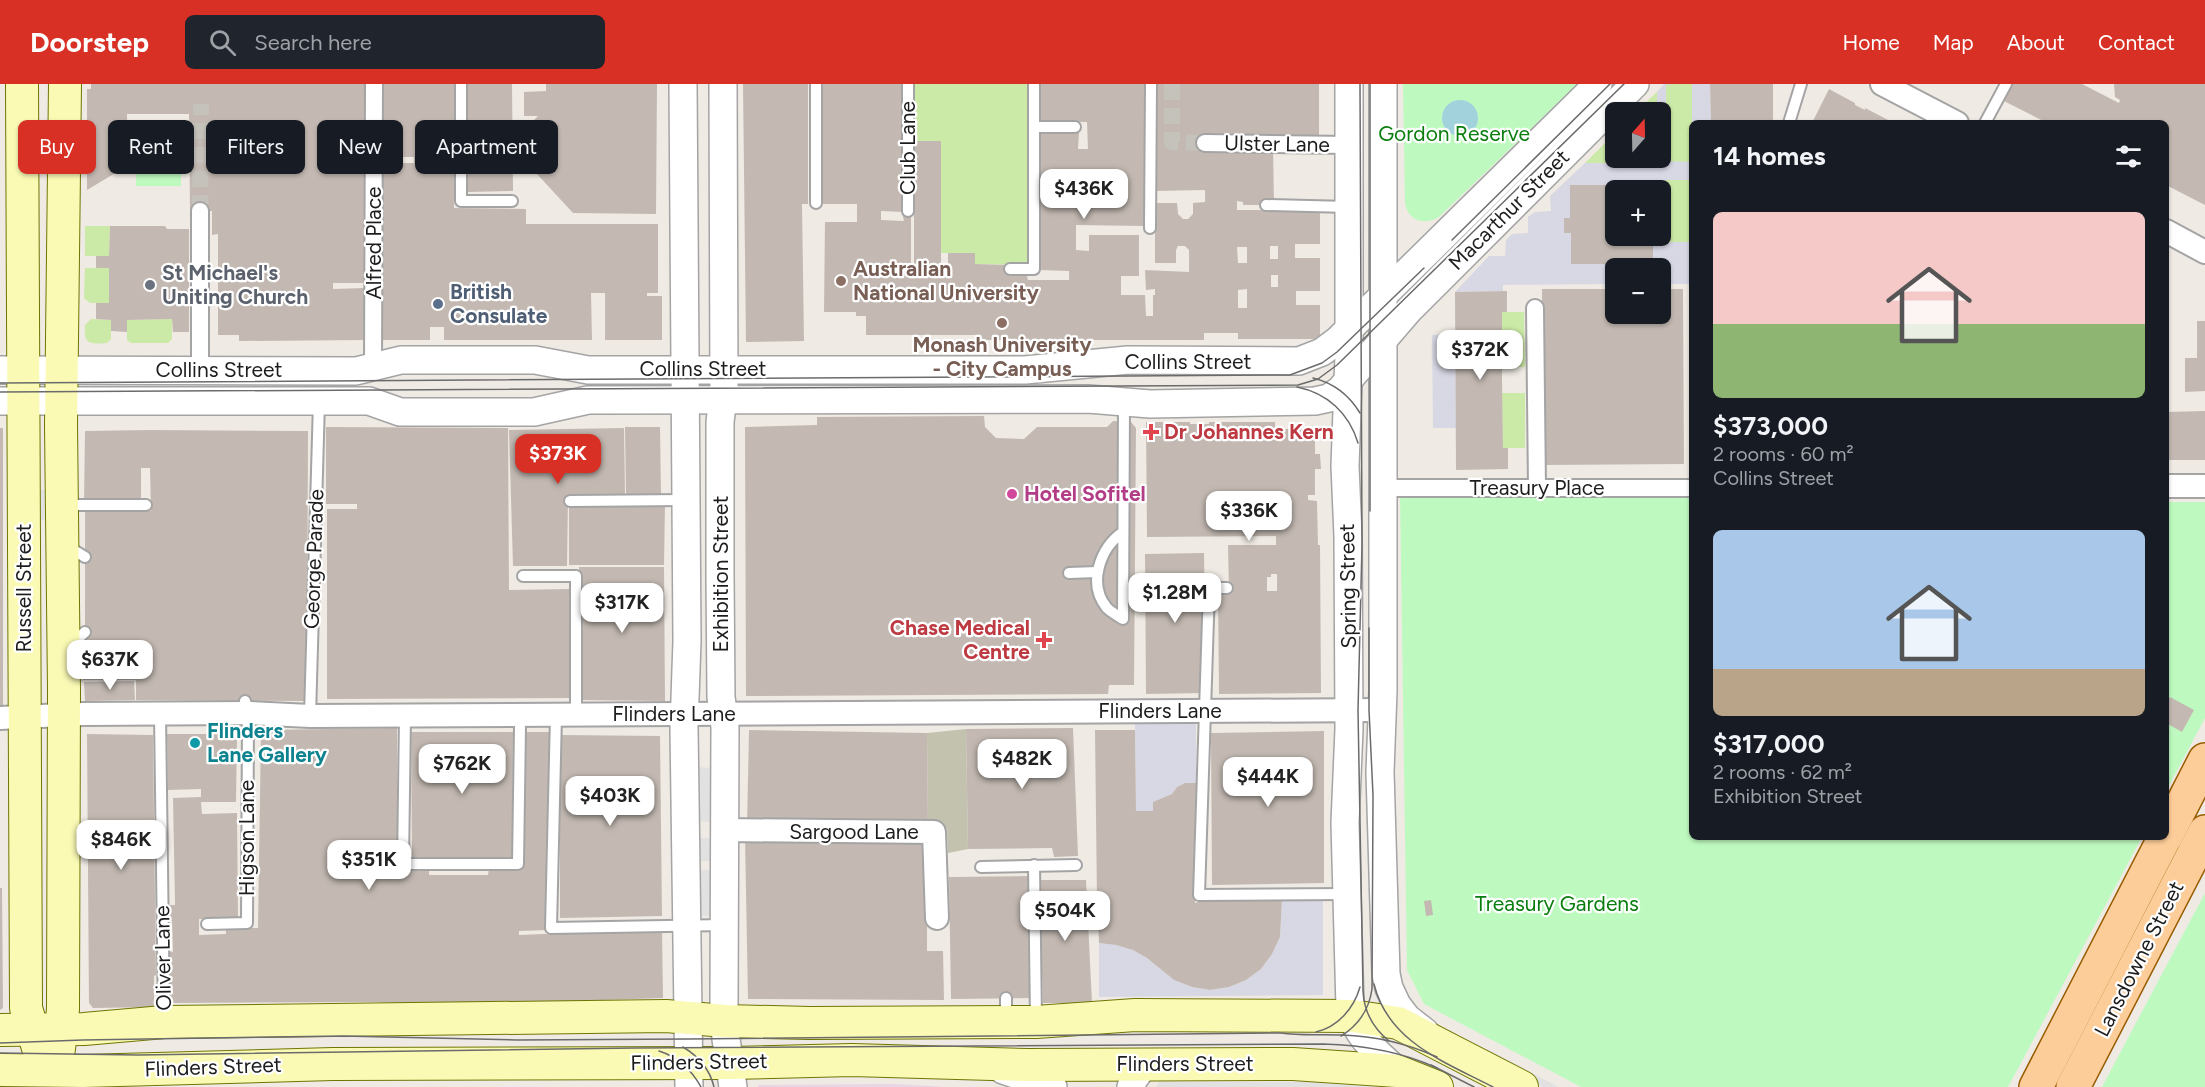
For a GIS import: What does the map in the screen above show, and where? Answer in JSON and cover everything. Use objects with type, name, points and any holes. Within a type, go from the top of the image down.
[{"type":"main road","name":"Russell Street","points":[[22,84],[11,401],[23,471],[24,542],[12,718],[25,801],[26,1008],[46,1029]]},
{"type":"main road","name":"Russell Street","points":[[55,1079],[46,1029],[62,981],[63,715],[74,642],[73,550],[62,505],[61,471],[65,84]]},
{"type":"main road","points":[[23,471],[61,471]]},
{"type":"main road","points":[[24,542],[73,550]]},
{"type":"main road","name":"Lansdowne Street","points":[[2169,830],[2205,760]]},
{"type":"main road","points":[[25,801],[63,801]]},
{"type":"main road","name":"Lansdowne Street","points":[[2073,1087],[2205,832]]},
{"type":"main road","name":"Lansdowne Street","points":[[2036,1087],[2164,840]]},
{"type":"main road","points":[[2114,935],[2143,950]]},
{"type":"main road","points":[[26,982],[62,981]]},
{"type":"main road","name":"Flinders Street","points":[[0,1030],[84,1029],[164,1022],[688,1017],[725,1021],[810,1023],[1016,1014],[1352,1016],[1398,1023],[1522,1087]]},
{"type":"main road","name":"Flinders Street","points":[[0,1070],[55,1079],[333,1064],[732,1079],[898,1060],[1138,1076],[1293,1064],[1397,1071],[1437,1087]]},
{"type":"street","name":"Alfred Place","points":[[373,367],[374,84]]},
{"type":"street","name":"Exhibition Street","points":[[683,84],[689,1079]]},
{"type":"street","name":"Exhibition Street","points":[[723,84],[724,400],[720,422],[721,697],[725,714],[723,830],[725,1021],[732,1079]]},
{"type":"street","name":"Spring Street","points":[[1349,84],[1349,329],[1345,466],[1348,536],[1349,710],[1345,823],[1352,1016],[1367,1042],[1397,1071]]},
{"type":"street","name":"Spring Street","points":[[1383,84],[1381,217],[1384,338],[1380,772],[1387,981],[1397,1005],[1407,1018],[1451,1050]]},
{"type":"street","name":"Macarthur Street","points":[[1383,296],[1598,84]]},
{"type":"street","name":"Macarthur Street","points":[[1384,338],[1414,304],[1635,84]]},
{"type":"street","points":[[1882,84],[1951,120]]},
{"type":"street","name":"Ulster Lane","points":[[1204,143],[1348,145]]},
{"type":"street","points":[[200,211],[200,370]]},
{"type":"street","points":[[1381,217],[1387,239],[1397,248],[1418,253],[1433,246]]},
{"type":"street","points":[[2169,233],[2205,252]]},
{"type":"street","name":"Collins Street","points":[[11,370],[356,371],[402,360],[535,360],[588,370],[1025,370],[1128,360],[1299,361],[1322,352],[1383,296]]},
{"type":"street","points":[[1535,308],[1537,488]]},
{"type":"street","name":"Collins Street","points":[[1294,403],[1329,398],[1348,381],[1384,338]]},
{"type":"street","name":"Collins Street","points":[[11,401],[369,401],[400,412],[534,412],[588,400],[1088,399],[1124,403],[1335,405],[1344,412],[1347,423]]},
{"type":"street","points":[[2169,486],[2205,486]]},
{"type":"street","name":"Treasury Place","points":[[1383,488],[1689,488]]},
{"type":"street","points":[[686,575],[720,576]]},
{"type":"street","points":[[687,641],[721,642]]},
{"type":"street","name":"Flinders Lane","points":[[12,718],[160,714],[247,707],[310,716],[1382,710]]},
{"type":"street","points":[[687,830],[723,830]]},
{"type":"street","name":"Sargood Lane","points":[[723,830],[934,832],[937,918]]},
{"type":"street","points":[[968,1063],[999,1069],[1053,1087]]},
{"type":"lane","points":[[461,84],[461,201],[512,201]]},
{"type":"lane","points":[[816,84],[816,203]]},
{"type":"lane","name":"Club Lane","points":[[908,84],[908,211]]},
{"type":"lane","points":[[1010,269],[1034,269],[1034,84]]},
{"type":"lane","points":[[1150,228],[1151,84]]},
{"type":"lane","points":[[1790,120],[1801,84]]},
{"type":"lane","points":[[1987,120],[2006,84]]},
{"type":"lane","points":[[1034,127],[1075,127]]},
{"type":"lane","points":[[1266,205],[1349,207]]},
{"type":"lane","name":"George Parade","points":[[310,716],[319,401]]},
{"type":"lane","points":[[1123,532],[1114,538],[1102,556],[1097,572],[1099,591],[1107,608],[1123,619],[1124,403]]},
{"type":"lane","points":[[570,501],[685,500]]},
{"type":"lane","points":[[62,505],[146,505]]},
{"type":"lane","points":[[1069,573],[1097,572]]},
{"type":"lane","points":[[524,576],[576,576],[551,928],[724,925]]},
{"type":"lane","points":[[1227,588],[1207,588],[1206,711],[1199,895],[1347,894]]},
{"type":"lane","name":"Higson Lane","points":[[207,924],[247,923],[247,707]]},
{"type":"lane","name":"Oliver Lane","points":[[160,714],[164,1022]]},
{"type":"lane","points":[[404,864],[405,716]]},
{"type":"lane","points":[[374,864],[518,864],[520,727]]},
{"type":"lane","points":[[1016,1014],[1034,865]]},
{"type":"lane","points":[[981,867],[1076,865]]},
{"type":"shaded area","points":[[1664,84],[1674,84],[1666,85],[1666,102],[1657,102],[1657,92]]},
{"type":"shaded area","points":[[1692,84],[1710,84],[1711,120],[1692,120]]},
{"type":"shaded area","points":[[1671,161],[1689,162],[1689,180],[1605,180],[1605,185],[1571,185],[1570,218],[1564,218],[1564,232],[1571,233],[1571,264],[1605,264],[1605,284],[1503,285],[1503,291],[1455,292],[1489,256],[1505,256],[1506,240],[1512,234],[1528,233],[1528,217],[1535,212],[1551,211],[1550,196],[1585,163],[1605,163],[1605,168],[1671,168]]},
{"type":"shaded area","points":[[1671,242],[1689,242],[1689,284],[1671,284],[1671,258],[1653,258],[1653,246],[1671,246]]},
{"type":"shaded area","points":[[1455,334],[1456,428],[1433,428],[1432,335]]},
{"type":"shaded area","points":[[37,490],[51,490],[51,520],[37,520]]},
{"type":"shaded area","points":[[1135,723],[1196,723],[1196,783],[1185,783],[1177,787],[1172,794],[1154,802],[1153,811],[1136,811]]},
{"type":"shaded area","points":[[966,729],[968,849],[948,853],[947,828],[928,828],[927,733]]},
{"type":"shaded area","points":[[696,767],[711,768],[711,822],[696,821]]},
{"type":"shaded area","points":[[696,838],[712,838],[711,861],[696,861]]},
{"type":"shaded area","points":[[696,870],[711,870],[711,916],[696,916]]},
{"type":"shaded area","points":[[1282,899],[1323,899],[1323,995],[1099,997],[1099,943],[1133,950],[1147,958],[1174,980],[1192,987],[1210,990],[1229,987],[1246,980],[1261,969],[1272,954],[1280,937]]},
{"type":"shaded area","points":[[1487,1049],[1558,1087],[1543,1087],[1484,1056]]},
{"type":"shaded area","points":[[1159,1082],[1305,1082],[1372,1087],[1156,1087]]},
{"type":"shaded area","points":[[894,1084],[946,1087],[758,1087],[758,1085]]},
{"type":"green space","points":[[913,84],[1027,84],[1029,265],[975,264],[975,253],[941,253],[941,141],[914,141]]},
{"type":"green space","name":"Gordon Reserve","points":[[1403,84],[1577,84],[1439,217],[1422,221],[1409,214],[1405,203]]},
{"type":"green space","points":[[1666,84],[1692,84],[1689,162],[1671,162],[1671,102],[1666,102]]},
{"type":"green space","points":[[1657,92],[1657,102],[1646,102]]},
{"type":"green space","points":[[1605,143],[1605,163],[1585,163]]},
{"type":"green space","points":[[136,174],[181,174],[181,186],[136,186]]},
{"type":"green space","points":[[1671,180],[1689,180],[1689,242],[1671,243]]},
{"type":"green space","points":[[85,226],[110,226],[109,256],[85,256]]},
{"type":"green space","points":[[85,268],[109,268],[109,303],[90,303],[84,298]]},
{"type":"green space","points":[[1502,312],[1524,312],[1525,367],[1502,367]]},
{"type":"green space","points":[[91,319],[111,320],[111,339],[107,343],[92,343],[87,340],[85,325]]},
{"type":"green space","points":[[172,319],[172,339],[168,343],[131,343],[127,340],[127,320]]},
{"type":"green space","points":[[1502,393],[1525,393],[1525,448],[1503,448]]},
{"type":"green space","name":"Treasury Gardens","points":[[1400,494],[1689,497],[1689,840],[2140,840],[2008,1087],[1581,1087],[1424,1004],[1407,970]]},
{"type":"green space","points":[[2169,502],[2205,502],[2205,718],[2169,785]]},
{"type":"green space","points":[[2205,893],[2205,1087],[2102,1087]]},
{"type":"water","points":[[1460,100],[1473,105],[1478,118],[1473,131],[1460,136],[1447,131],[1442,118],[1447,105]]},
{"type":"building","points":[[91,84],[368,84],[368,120],[317,120],[317,174],[367,174],[366,283],[333,283],[333,289],[365,288],[365,340],[239,341],[239,335],[218,335],[218,234],[212,235],[212,211],[190,211],[190,174],[194,174],[194,120],[189,120],[189,114],[127,114],[127,120],[108,120],[108,174],[114,174],[87,190],[87,174],[96,174],[96,120],[87,120],[87,89],[91,89]]},
{"type":"building","points":[[381,84],[455,84],[455,120],[415,120],[415,174],[454,174],[454,208],[526,209],[526,224],[658,224],[658,293],[647,293],[647,296],[662,296],[662,340],[605,340],[605,293],[591,293],[592,340],[444,340],[444,327],[430,327],[430,340],[381,340],[382,174],[403,174],[403,163],[414,163],[414,157],[403,157],[403,120],[381,120]]},
{"type":"building","points":[[467,84],[512,84],[512,120],[467,120]]},
{"type":"building","points":[[546,84],[657,84],[656,214],[573,213],[537,174],[558,174],[558,120],[534,120],[538,116],[524,116],[524,92],[546,91]]},
{"type":"building","points":[[743,84],[808,84],[808,204],[802,204],[804,341],[746,342]]},
{"type":"building","points":[[822,84],[902,84],[902,212],[911,211],[911,263],[897,265],[897,273],[914,273],[914,141],[941,141],[941,273],[948,273],[948,253],[975,253],[975,264],[1007,265],[1026,273],[1028,280],[1069,280],[1069,271],[1038,270],[1040,132],[1079,133],[1078,149],[1088,149],[1087,122],[1038,122],[1039,84],[1144,84],[1145,226],[1076,225],[1076,250],[1089,251],[1089,235],[1139,235],[1139,276],[1121,276],[1121,295],[1145,295],[1146,316],[1153,316],[1155,289],[1146,290],[1145,270],[1189,272],[1189,250],[1185,246],[1178,246],[1176,263],[1155,263],[1155,203],[1177,203],[1178,214],[1183,219],[1188,219],[1193,214],[1193,203],[1205,202],[1205,190],[1156,191],[1156,84],[1319,84],[1319,137],[1273,147],[1274,205],[1243,205],[1243,202],[1237,201],[1237,210],[1320,210],[1320,244],[1295,244],[1295,258],[1320,258],[1320,291],[1296,291],[1296,305],[1320,305],[1320,339],[1238,339],[1238,333],[1204,333],[1204,340],[975,340],[975,335],[866,335],[866,316],[856,316],[856,312],[824,312],[825,222],[857,222],[857,204],[823,204]],"holes":[[[881,211],[902,212],[904,221],[881,220]],[[1270,246],[1278,246],[1278,259],[1270,259]],[[1237,247],[1247,247],[1247,263],[1238,263]],[[1271,275],[1278,275],[1278,287],[1271,287]],[[1247,289],[1247,308],[1238,308],[1238,290]]]},
{"type":"building","points":[[1710,84],[1773,84],[1773,120],[1711,120]]},
{"type":"building","points":[[2010,84],[2082,84],[2119,103],[2120,100],[2115,97],[2114,84],[2205,84],[2205,205],[2169,187],[2169,120],[2041,120],[2002,100]]},
{"type":"building","points":[[1829,89],[1855,105],[1888,120],[1814,120]]},
{"type":"building","points":[[468,174],[513,174],[513,191],[468,192]]},
{"type":"building","points":[[1570,185],[1605,185],[1605,246],[1653,246],[1653,258],[1605,258],[1605,264],[1571,264],[1571,233],[1564,233],[1564,218],[1570,218]]},
{"type":"building","name":"St Michael's Uniting Church","points":[[110,226],[165,226],[167,229],[189,229],[189,332],[173,332],[172,319],[127,320],[127,332],[111,331],[111,320],[96,319],[96,303],[109,303],[109,268],[96,268],[96,256],[109,256]]},
{"type":"building","points":[[1542,289],[1605,289],[1605,324],[1671,324],[1671,289],[1683,289],[1684,464],[1543,465]]},
{"type":"building","points":[[1507,291],[1507,312],[1502,312],[1502,380],[1503,448],[1508,448],[1508,469],[1456,470],[1455,292]]},
{"type":"building","points":[[2197,321],[2205,321],[2205,391],[2185,392],[2185,358],[2197,358]]},
{"type":"building","points":[[2205,411],[2205,460],[2169,460],[2169,412]]},
{"type":"building","points":[[984,416],[985,427],[996,438],[1024,439],[1037,427],[1107,427],[1113,421],[1131,422],[1136,428],[1134,685],[1109,685],[1108,694],[746,696],[745,427],[817,425],[817,417]]},
{"type":"building","points":[[1146,422],[1163,422],[1163,433],[1173,433],[1173,422],[1209,424],[1209,422],[1275,422],[1275,429],[1315,429],[1315,454],[1320,454],[1321,469],[1315,469],[1315,495],[1308,495],[1308,500],[1317,501],[1318,545],[1320,545],[1321,693],[1219,694],[1218,591],[1229,591],[1228,545],[1276,545],[1276,536],[1147,537]],"holes":[[[1277,574],[1277,591],[1267,591],[1267,577]]]},
{"type":"building","points":[[326,427],[508,428],[509,590],[570,589],[571,698],[327,699],[327,509],[357,509],[357,504],[326,504]]},
{"type":"building","points":[[625,427],[660,427],[661,496],[626,494]]},
{"type":"building","points":[[0,428],[3,428],[3,705],[0,705]]},
{"type":"building","points":[[624,428],[625,495],[568,496],[567,566],[513,566],[509,430]]},
{"type":"building","points":[[85,431],[308,431],[307,701],[136,700],[136,680],[83,680],[85,511],[151,511],[150,468],[141,468],[141,503],[84,503]]},
{"type":"building","points":[[665,504],[664,565],[569,565],[569,505]]},
{"type":"building","points":[[1204,553],[1206,693],[1146,694],[1145,554]]},
{"type":"building","points":[[579,567],[664,567],[665,701],[580,700]]},
{"type":"building","points":[[134,681],[135,700],[85,701],[84,682]]},
{"type":"building","points":[[2170,697],[2194,710],[2182,732],[2169,725]]},
{"type":"building","points":[[397,728],[397,853],[375,853],[374,870],[429,870],[429,875],[488,875],[489,868],[521,869],[525,732],[552,732],[547,930],[519,931],[519,935],[662,929],[663,998],[459,1005],[376,1002],[168,1003],[166,951],[173,952],[172,921],[167,921],[167,905],[175,905],[173,798],[201,797],[201,789],[168,790],[167,734],[237,734],[236,802],[201,802],[202,814],[237,813],[238,918],[199,919],[199,935],[226,934],[226,928],[258,928],[261,730]]},
{"type":"building","points":[[1073,728],[1078,856],[1054,857],[1052,848],[968,849],[966,729]]},
{"type":"building","points":[[749,730],[927,733],[928,828],[747,827]]},
{"type":"building","points":[[1095,730],[1135,730],[1136,811],[1153,811],[1153,802],[1172,794],[1177,787],[1185,783],[1196,783],[1195,903],[1206,899],[1282,899],[1280,937],[1272,954],[1261,969],[1246,980],[1229,987],[1210,990],[1192,987],[1174,980],[1147,958],[1133,950],[1099,943]]},
{"type":"building","points":[[1324,731],[1324,883],[1212,885],[1211,733]]},
{"type":"building","points":[[411,732],[513,732],[512,858],[412,857]]},
{"type":"building","points":[[87,734],[153,735],[156,975],[154,976],[154,1007],[93,1008],[89,1003]]},
{"type":"building","points":[[560,735],[660,736],[662,916],[560,918]]},
{"type":"building","points":[[927,835],[927,951],[943,951],[944,1000],[748,999],[745,837]]},
{"type":"building","points":[[1029,876],[1034,998],[951,999],[949,877]]},
{"type":"building","points":[[1039,880],[1086,880],[1092,1003],[1043,1003]]},
{"type":"building","points":[[0,888],[2,888],[3,1008],[0,1010]]},
{"type":"building","points":[[1431,900],[1433,915],[1426,916],[1424,901]]},
{"type":"tunnel","points":[[1172,84],[1172,142],[1205,143]]},
{"type":"tunnel","points":[[200,211],[201,104]]},
{"type":"tram line","points":[[1360,84],[1362,545],[1358,710],[1363,991],[1370,1019],[1389,1041]]},
{"type":"tram line","points":[[1370,84],[1370,511]]},
{"type":"tram line","points":[[1452,240],[1610,84]]},
{"type":"tram line","points":[[0,392],[1298,385],[1318,379],[1337,365],[1624,84]]},
{"type":"tram line","points":[[0,383],[1290,375],[1322,363],[1337,352],[1424,268]]},
{"type":"tram line","points":[[1313,378],[1328,383],[1340,391],[1360,413]]},
{"type":"tram line","points":[[1297,387],[1318,394],[1335,406],[1349,422],[1358,443]]},
{"type":"tram line","points":[[1341,1036],[1362,1016],[1372,989],[1373,795],[1369,710],[1369,628]]},
{"type":"tram line","points":[[1374,984],[1381,1004],[1405,1035],[1438,1059],[1493,1087]]},
{"type":"tram line","points":[[1316,1032],[1331,1026],[1344,1016],[1354,1002],[1360,987]]},
{"type":"tram line","points":[[0,1043],[343,1036],[517,1040],[1281,1033],[1366,1037],[1403,1045],[1437,1057]]},
{"type":"tram line","points":[[0,1053],[138,1055],[635,1048],[1323,1044],[1381,1050],[1409,1057],[1437,1068]]},
{"type":"tram line","points":[[683,1047],[703,1064],[714,1087]]},
{"type":"tram line","points":[[659,1051],[683,1064],[701,1087]]},
{"type":"tram line","points":[[1431,1065],[1474,1087]]},
{"type":"place","name":"Australian National University","points":[[841,281]]},
{"type":"place","name":"St Michael's Uniting Church","points":[[150,285]]},
{"type":"place","name":"British Consulate","points":[[438,304]]},
{"type":"place","name":"Monash University - City Campus","points":[[1002,323]]},
{"type":"place","name":"Dr Johannes Kern","points":[[1151,432]]},
{"type":"place","name":"Hotel Sofitel","points":[[1012,494]]},
{"type":"place","name":"Chase Medical Centre","points":[[1044,640]]},
{"type":"place","name":"Flinders Lane Gallery","points":[[195,743]]}]
